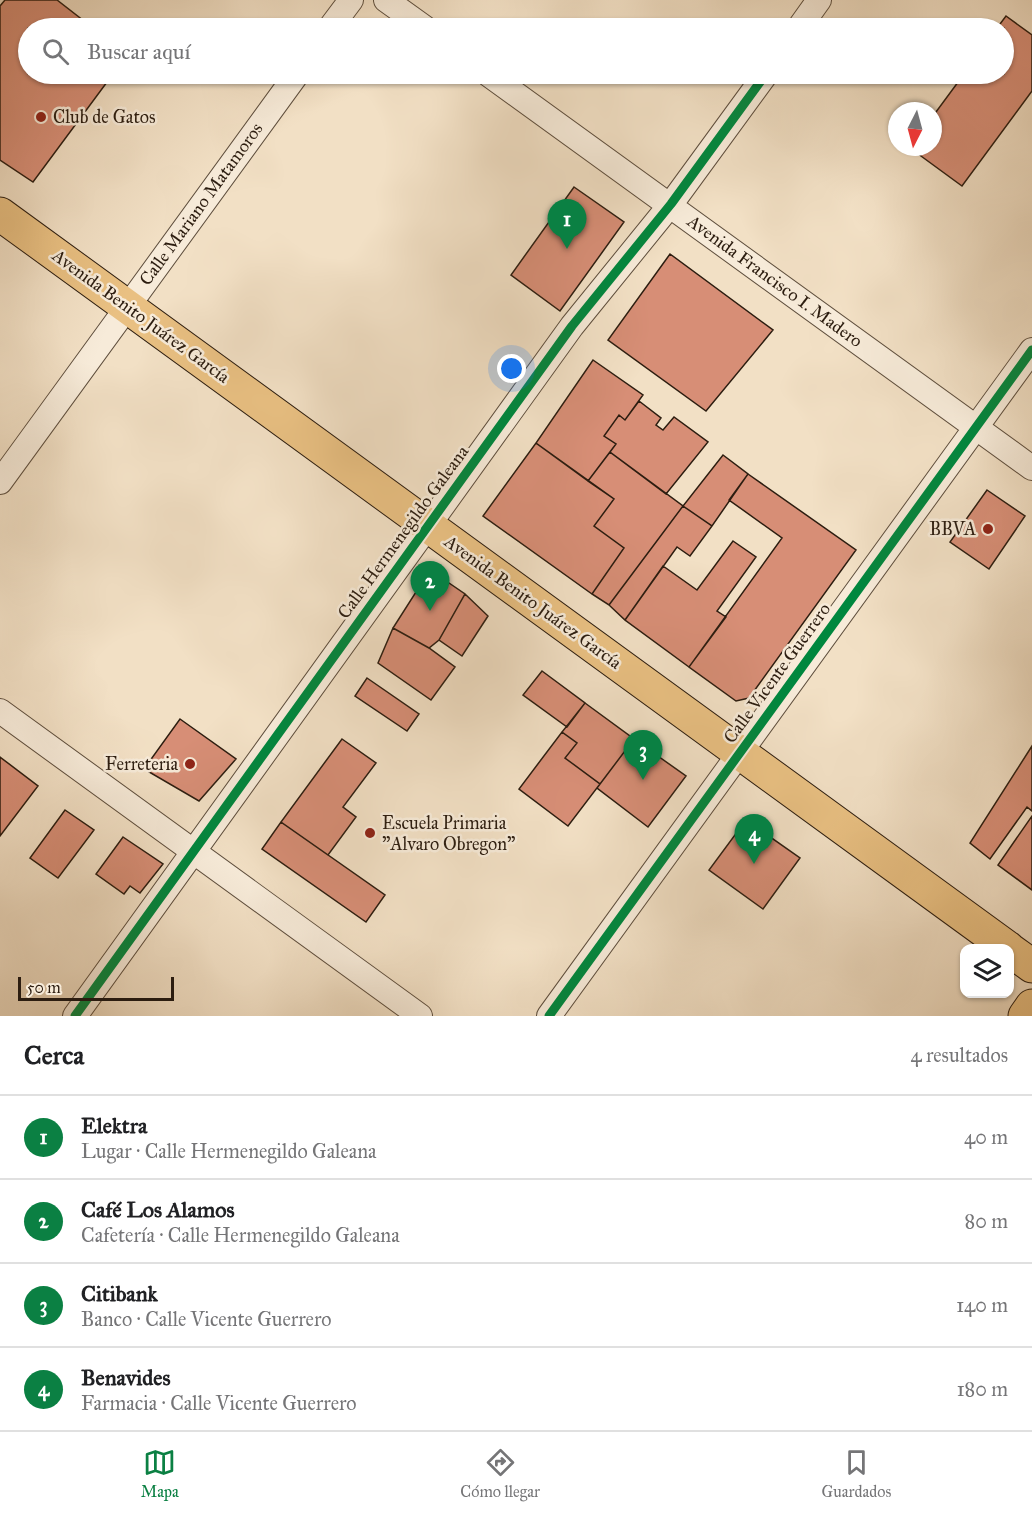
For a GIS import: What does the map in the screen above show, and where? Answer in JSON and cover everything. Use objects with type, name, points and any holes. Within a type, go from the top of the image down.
[{"type":"main road","name":"Avenida Benito Juárez García","points":[[0,214],[1002,944]]},
{"type":"main road","name":"Avenida Benito Juárez García","points":[[1014,953],[1032,966]]},
{"type":"main road","points":[[1025,1016],[1032,1006]]},
{"type":"street","points":[[338,18],[351,0]]},
{"type":"street","points":[[386,0],[411,18]]},
{"type":"street","points":[[806,18],[819,0]]},
{"type":"street","name":"Calle Mariano Matamoros","points":[[0,482],[290,84]]},
{"type":"street","name":"Avenida Francisco I. Madero","points":[[502,84],[1032,468]]},
{"type":"street","name":"Calle Hermenegildo Galeana","points":[[75,1016],[572,326],[670,204],[759,84]]},
{"type":"street","name":"Calle Vicente Guerrero","points":[[549,1016],[1032,350]]},
{"type":"street","points":[[0,711],[420,1016]]},
{"type":"building","name":"Club de Gatos","points":[[5,0],[57,0],[80,18],[18,18],[18,84],[106,84],[33,182],[0,160],[0,6]]},
{"type":"building","points":[[1014,22],[1032,35],[1032,91],[962,186],[921,156],[942,156],[942,104],[957,84],[1014,84]]},
{"type":"building","points":[[574,187],[624,222],[560,311],[511,275]]},
{"type":"building","points":[[670,254],[773,330],[706,411],[608,340]]},
{"type":"building","points":[[593,360],[643,395],[625,420],[619,415],[604,436],[616,444],[588,481],[536,443]]},
{"type":"building","points":[[639,401],[661,418],[656,425],[663,430],[674,417],[708,442],[666,494],[610,452],[616,444],[604,436],[619,415],[625,420]]},
{"type":"building","points":[[536,443],[614,499],[594,526],[624,548],[592,594],[483,516]]},
{"type":"building","points":[[610,452],[683,506],[609,605],[592,594],[624,548],[594,526],[614,499],[588,481]]},
{"type":"building","points":[[723,455],[748,474],[712,526],[683,506]]},
{"type":"building","points":[[748,474],[856,550],[749,698],[736,701],[689,667],[782,538],[729,500]]},
{"type":"building","name":"BBVA","points":[[987,490],[1025,516],[989,569],[950,542]]},
{"type":"building","points":[[683,506],[712,526],[690,556],[677,547],[625,620],[609,605]]},
{"type":"building","points":[[733,541],[756,557],[717,611],[726,617],[689,667],[625,620],[663,566],[697,590]]},
{"type":"building","points":[[430,570],[465,594],[439,640],[429,648],[393,628]]},
{"type":"building","points":[[465,594],[488,616],[462,656],[439,640]]},
{"type":"building","points":[[393,628],[429,648],[455,667],[431,700],[378,663]]},
{"type":"building","points":[[542,671],[585,703],[567,727],[523,695]]},
{"type":"building","points":[[367,678],[419,714],[407,731],[355,696]]},
{"type":"building","points":[[585,703],[634,739],[600,784],[565,758],[577,743],[562,732]]},
{"type":"building","name":"Ferreteria","points":[[180,719],[236,759],[199,801],[144,769]]},
{"type":"building","points":[[562,732],[577,743],[565,758],[600,784],[568,826],[519,789]]},
{"type":"building","points":[[342,739],[376,763],[343,807],[356,817],[328,855],[281,822]]},
{"type":"building","points":[[634,739],[686,776],[648,827],[597,788]]},
{"type":"building","points":[[1032,746],[1032,811],[1027,807],[990,859],[970,843]]},
{"type":"building","points":[[0,757],[38,786],[0,836]]},
{"type":"building","points":[[65,810],[94,830],[58,878],[30,858]]},
{"type":"building","points":[[1032,816],[1032,890],[998,865]]},
{"type":"building","points":[[746,820],[800,858],[763,909],[709,870]]},
{"type":"building","points":[[281,822],[385,895],[366,922],[262,849]]},
{"type":"building","points":[[123,837],[163,864],[140,893],[130,886],[124,894],[96,874]]},
{"type":"cycle path","points":[[75,1016],[572,326],[671,204],[759,84]]},
{"type":"cycle path","points":[[549,1016],[1032,350]]},
{"type":"place","name":"Club de Gatos","points":[[41,117]]},
{"type":"place","name":"Elektra","points":[[567,249]]},
{"type":"place","name":"BBVA","points":[[988,529]]},
{"type":"place","name":"Café Los Alamos","points":[[430,611]]},
{"type":"place","name":"Ferreteria","points":[[190,764]]},
{"type":"place","name":"Citibank","points":[[643,780]]},
{"type":"place","name":"Escuela Primaria \"Alvaro Obregon\"","points":[[370,833]]},
{"type":"place","name":"Benavides","points":[[754,864]]}]
